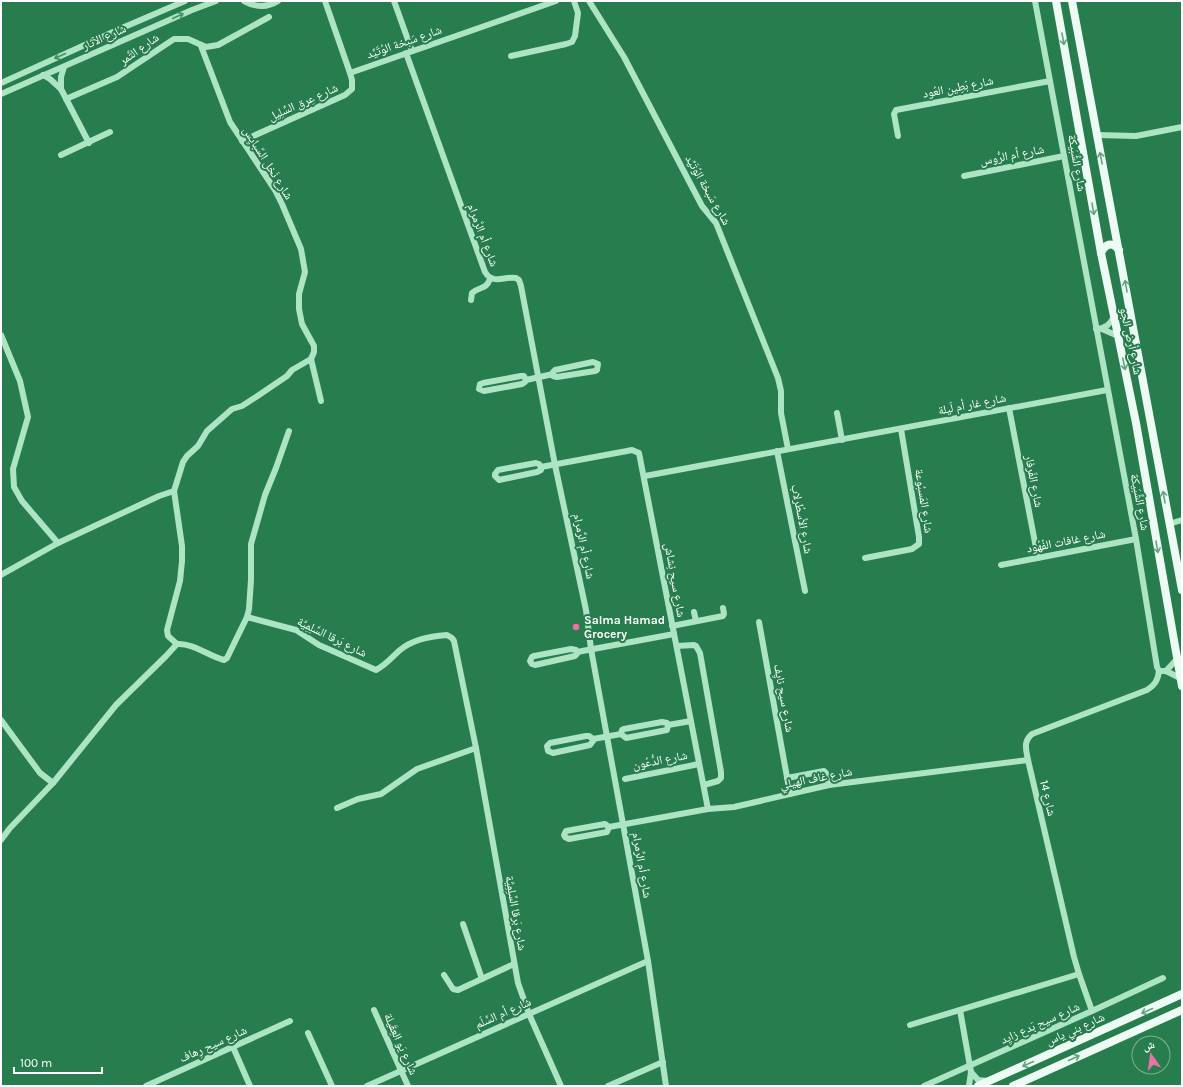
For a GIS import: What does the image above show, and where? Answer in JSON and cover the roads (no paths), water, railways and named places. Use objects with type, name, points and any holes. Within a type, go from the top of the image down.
[{"type":"main road","name":"شارع أرض الجو","points":[[1056,1],[1100,253],[1136,423],[1181,682]]},
{"type":"main road","name":"شارع أرض الجو","points":[[1072,1],[1182,590]]},
{"type":"main road","points":[[1100,253],[1104,247],[1109,244],[1114,245],[1119,250]]},
{"type":"main road","points":[[1136,423],[1141,429],[1144,430],[1148,430],[1152,427]]},
{"type":"main road","name":"شارع بني ياس","points":[[978,1086],[1182,994]]},
{"type":"main road","points":[[1012,1086],[1182,1010]]},
{"type":"street","name":"شارع الآثار","points":[[1,83],[185,1]]},
{"type":"street","name":"شارع الآثار","points":[[1,94],[192,10],[216,1]]},
{"type":"street","points":[[244,1],[257,6],[265,6],[278,1]]},
{"type":"street","name":"شارع عِرق السِّلِيل","points":[[242,141],[345,95],[352,89],[350,73],[325,1]]},
{"type":"street","name":"شارع أم الرَّمرام","points":[[394,1],[409,52],[483,268],[490,279],[513,278],[519,280],[521,286],[555,465],[586,610],[591,649],[648,961],[666,1086]]},
{"type":"street","name":"شارع سَبخة الوُتَيِّد","points":[[350,73],[556,1]]},
{"type":"street","points":[[511,56],[572,42],[575,36],[578,16],[574,1]]},
{"type":"street","name":"شارع سَبخة الوُتَيِّد","points":[[589,1],[627,64],[702,206],[716,223],[778,378],[781,391],[781,414],[788,449]]},
{"type":"street","name":"شارع الشِّبَيكة","points":[[1035,1],[1064,156],[1099,329],[1107,390],[1136,539],[1157,667],[1159,671]]},
{"type":"street","name":"شارع التَّمر","points":[[66,99],[117,77],[174,39],[188,39],[206,47],[218,45],[269,17]]},
{"type":"street","name":"شارع نَخل السِّبايِس","points":[[201,46],[226,115],[275,190],[302,250],[305,272],[299,294],[299,309],[302,324],[314,346],[314,352],[311,359],[321,401]]},
{"type":"street","points":[[61,89],[61,77],[64,67]]},
{"type":"street","points":[[44,76],[56,83],[61,89],[89,142]]},
{"type":"street","name":"شارع بَطِين العُود","points":[[898,136],[894,114],[896,110],[1050,81]]},
{"type":"street","points":[[1097,135],[1136,136],[1182,127]]},
{"type":"street","points":[[61,155],[110,132]]},
{"type":"street","name":"شارع أم الرُّوس","points":[[964,176],[1064,156]]},
{"type":"street","points":[[471,300],[472,293],[488,285],[490,279]]},
{"type":"street","points":[[1099,329],[1107,326],[1114,317]]},
{"type":"street","points":[[1099,329],[1118,336]]},
{"type":"street","points":[[1,336],[16,368],[28,417],[13,469],[14,487],[22,501],[58,543]]},
{"type":"street","points":[[177,644],[168,636],[167,630],[180,581],[182,561],[182,546],[174,491],[183,462],[198,446],[207,431],[232,409],[242,406],[287,376],[292,370],[311,359]]},
{"type":"street","points":[[526,380],[524,376],[521,376],[483,383],[479,386],[482,391],[484,391],[522,384],[526,380],[553,374],[555,370],[593,362],[596,362],[598,367],[595,371],[557,378],[553,374]]},
{"type":"street","name":"شارع غار أم لَيلة","points":[[645,476],[1107,390]]},
{"type":"street","name":"شارع الفَرفار","points":[[1009,408],[1038,558]]},
{"type":"street","points":[[837,414],[842,440]]},
{"type":"street","name":"شارع المَسبُوعة","points":[[865,558],[912,549],[919,544],[900,429]]},
{"type":"street","points":[[1,840],[10,828],[52,783],[116,705],[177,644],[183,643],[192,646],[224,660],[227,658],[247,617],[251,580],[251,544],[265,495],[289,431]]},
{"type":"street","name":"شارع سيح نِشاش","points":[[541,467],[541,470],[537,472],[499,480],[495,476],[498,470],[536,463],[541,467],[632,450],[640,453],[708,809]]},
{"type":"street","name":"شارع الأسطُرلاب","points":[[777,451],[805,591]]},
{"type":"street","points":[[1,575],[58,543],[174,491]]},
{"type":"street","points":[[1169,524],[1182,520]]},
{"type":"street","name":"شارع غافات الفُهُود","points":[[1001,565],[1136,539]]},
{"type":"street","points":[[672,626],[723,616],[724,608]]},
{"type":"street","points":[[694,612],[696,621]]},
{"type":"street","name":"شارع بَرقا السِّلِمِيَّة","points":[[247,617],[296,630],[319,644],[376,670],[384,665],[400,649],[410,643],[447,635],[452,638],[455,646],[476,748],[518,983],[529,1014],[561,1086]]},
{"type":"street","name":"شارع سيح نايِف","points":[[759,622],[790,794]]},
{"type":"street","points":[[577,652],[574,648],[534,656],[530,661],[535,665],[576,656],[577,652],[674,634]]},
{"type":"street","points":[[677,646],[694,645],[700,653],[721,772],[721,778],[718,781],[704,785]]},
{"type":"street","points":[[1166,671],[1177,659]]},
{"type":"street","points":[[1159,671],[1166,671],[1181,682]]},
{"type":"street","name":"شارع 14","points":[[1092,1012],[1078,974],[1028,760],[1026,744],[1027,739],[1032,734],[1147,690],[1155,684],[1159,671]]},
{"type":"street","points":[[1,720],[40,773],[52,783]]},
{"type":"street","points":[[593,739],[592,744],[590,745],[553,753],[547,749],[547,746],[550,744],[589,736],[593,739],[621,734],[622,730],[624,729],[662,722],[667,723],[668,725],[691,721]]},
{"type":"street","points":[[621,734],[626,738],[664,731],[668,728],[668,725]]},
{"type":"street","points":[[337,808],[358,800],[381,794],[417,769],[476,748]]},
{"type":"street","name":"شارع غاف الهيلي","points":[[609,827],[607,832],[569,839],[564,835],[564,832],[568,830],[605,824],[609,827],[708,809],[734,807],[829,785],[1028,760]]},
{"type":"street","name":"شارع الدُّعُون","points":[[625,779],[699,764]]},
{"type":"street","points":[[787,778],[824,771],[826,773],[829,785]]},
{"type":"street","points":[[463,924],[482,979]]},
{"type":"street","name":"شارع أم السَّلَم","points":[[367,1086],[648,961]]},
{"type":"street","name":"شارع بَرقا السِّلِمِيَّة","points":[[444,975],[451,986],[456,990],[514,964]]},
{"type":"street","points":[[910,1025],[1078,974]]},
{"type":"street","name":"شارع سيح بَدع زايِد","points":[[924,1086],[970,1069],[1163,978]]},
{"type":"street","name":"شارع يَو العِقَيلة","points":[[374,1010],[408,1086]]},
{"type":"street","points":[[960,1010],[970,1069],[970,1086]]},
{"type":"street","name":"شارع سيح رِهاف","points":[[146,1086],[290,1021]]},
{"type":"street","points":[[308,1033],[332,1086]]},
{"type":"street","points":[[233,1047],[250,1086]]},
{"type":"street","points":[[608,1086],[663,1062]]},
{"type":"street","points":[[970,1069],[978,1080],[989,1081]]},
{"type":"place","name":"Salma Hamad Grocery","points":[[576,627]]}]
